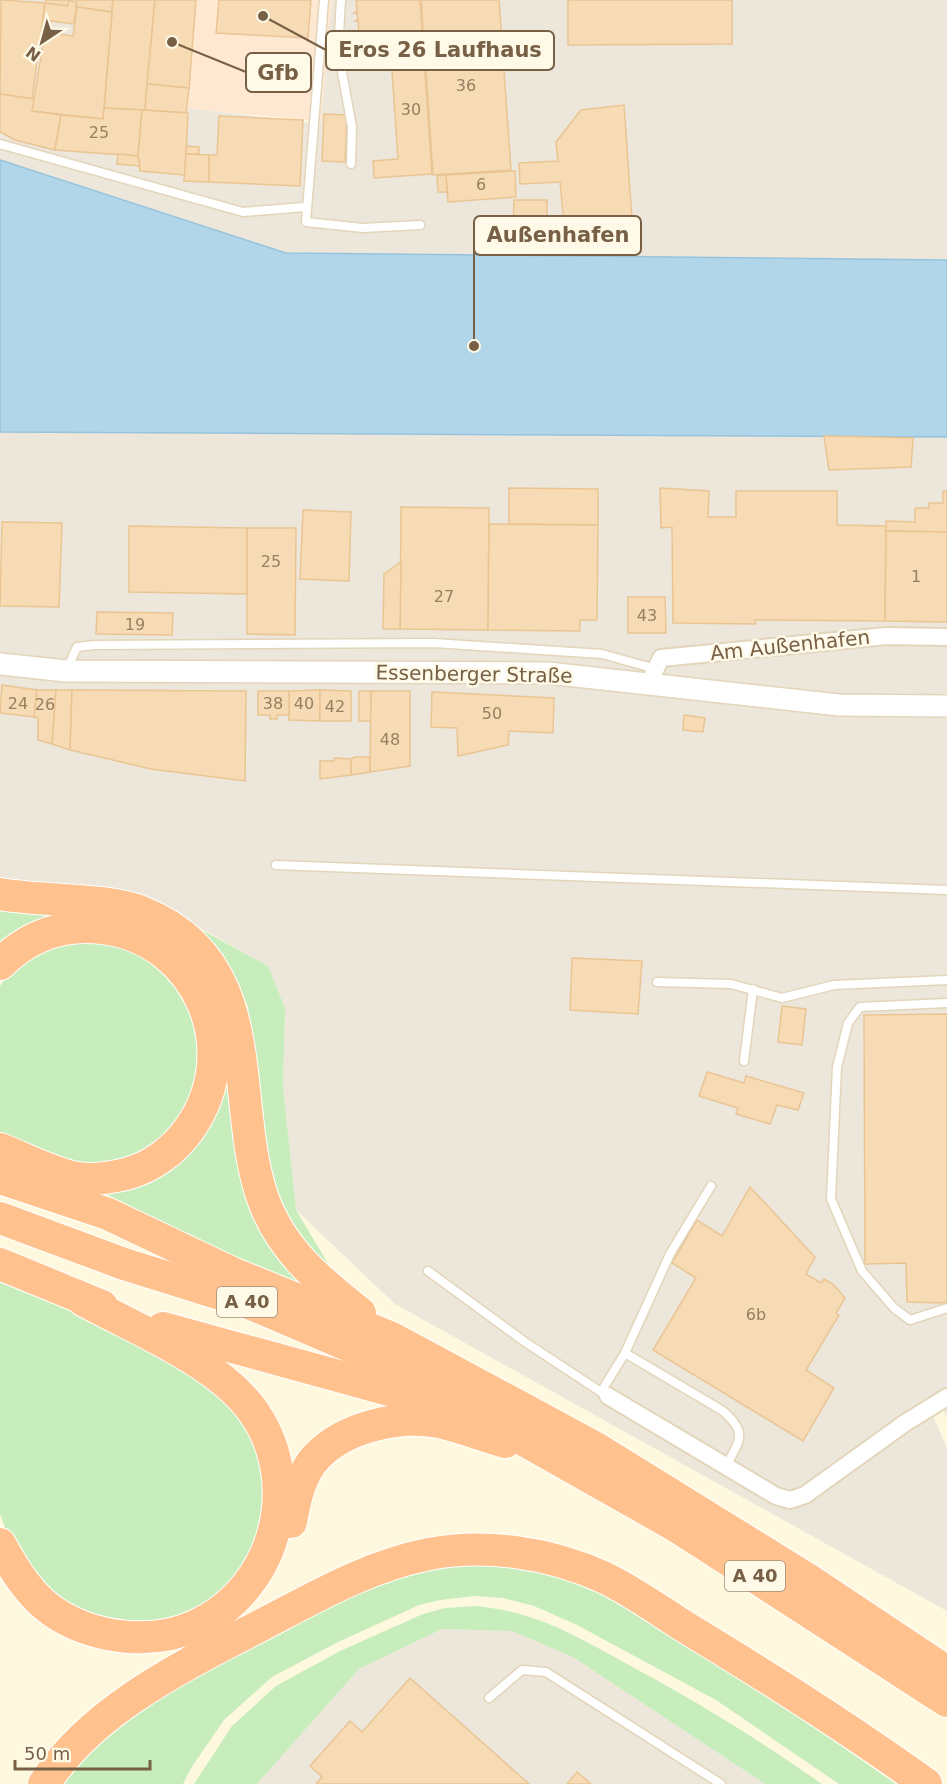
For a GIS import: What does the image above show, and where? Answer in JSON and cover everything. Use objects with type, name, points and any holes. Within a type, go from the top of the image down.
[{"type":"highway","points":[[0,894],[32,900],[115,907],[144,913],[174,930],[204,957],[228,997],[238,1032],[250,1153],[267,1207],[285,1243],[314,1277],[392,1338]]},
{"type":"highway","points":[[0,964],[15,949],[42,934],[67,928],[94,927],[119,930],[144,940],[175,961],[190,979],[211,1023],[215,1048],[214,1073],[198,1116],[182,1140],[165,1155],[141,1170],[107,1178],[73,1177],[0,1149]]},
{"type":"highway","name":"A 40","points":[[0,1178],[108,1214],[232,1273],[392,1338],[596,1448],[809,1580],[947,1672]]},
{"type":"highway","name":"A 40","points":[[0,1218],[124,1264],[249,1303],[380,1359],[676,1526],[947,1701]]},
{"type":"highway","points":[[0,1264],[84,1300],[173,1332],[482,1415]]},
{"type":"highway","points":[[0,1544],[14,1569],[31,1591],[58,1616],[93,1631],[132,1638],[165,1635],[196,1626],[223,1609],[243,1591],[260,1567],[276,1530],[280,1500],[278,1472],[271,1446],[250,1406],[229,1385],[204,1366],[84,1300]]},
{"type":"highway","points":[[191,1661],[262,1587],[285,1551],[298,1488],[313,1461],[336,1442],[361,1430],[401,1420],[438,1422],[559,1459]]},
{"type":"highway","points":[[44,1784],[69,1751],[88,1732],[191,1661],[373,1570],[429,1554],[488,1549],[552,1559],[603,1578],[797,1694],[926,1784]]},
{"type":"street","name":"Am Außenhafen","points":[[652,676],[661,658],[886,636],[947,637]]},
{"type":"street","name":"Essenberger Straße","points":[[0,664],[66,671],[548,673],[652,676],[839,705],[947,706]]},
{"type":"street","points":[[605,1394],[776,1496],[790,1500],[806,1495],[905,1423],[947,1397]]},
{"type":"lane","points":[[324,0],[305,207],[306,222],[363,228],[420,225]]},
{"type":"lane","points":[[341,0],[338,50],[352,127],[351,164]]},
{"type":"lane","points":[[0,144],[243,212],[305,207]]},
{"type":"lane","points":[[66,671],[76,647],[117,644],[434,643],[602,654],[652,676]]},
{"type":"lane","points":[[276,865],[947,890]]},
{"type":"lane","points":[[657,982],[731,984],[782,998],[834,985],[947,980]]},
{"type":"lane","points":[[744,1061],[753,989]]},
{"type":"lane","points":[[947,1003],[860,1007],[848,1023],[837,1067],[831,1199],[862,1271],[894,1308],[910,1320],[947,1308]]},
{"type":"lane","points":[[428,1271],[525,1342],[605,1394],[670,1254],[711,1186]]},
{"type":"lane","points":[[625,1353],[723,1411],[735,1421],[740,1431],[740,1440],[726,1466]]},
{"type":"lane","points":[[489,1698],[522,1670],[546,1671],[722,1784]]},
{"type":"shaded area","points":[[0,0],[196,0],[187,108],[321,124],[332,0],[947,0],[947,260],[286,253],[0,160]]},
{"type":"shaded area","points":[[196,0],[333,0],[321,124],[302,119],[187,109]]},
{"type":"shaded area","points":[[0,432],[947,437],[947,1418],[943,1409],[933,1416],[947,1448],[947,1611],[395,1304],[296,1210],[283,1086],[285,1008],[268,966],[168,910],[0,878]]},
{"type":"shaded area","points":[[442,1629],[512,1631],[573,1657],[765,1784],[257,1784],[359,1669]]},
{"type":"green space","points":[[0,904],[99,913],[0,952]]},
{"type":"green space","points":[[197,930],[202,930],[268,966],[285,1008],[283,1086],[296,1210],[345,1292],[303,1249],[280,1208],[263,1164],[248,1007],[238,982],[220,954]]},
{"type":"green space","points":[[96,940],[142,955],[166,972],[186,998],[197,1026],[200,1057],[194,1087],[182,1115],[162,1138],[137,1156],[106,1166],[92,1167],[52,1161],[0,1143],[0,986],[9,975],[31,958],[69,944]]},
{"type":"green space","points":[[209,978],[236,1109],[318,1296],[95,1189],[195,1138]]},
{"type":"green space","points":[[0,1275],[185,1364],[243,1411],[271,1472],[252,1564],[194,1617],[117,1628],[38,1589],[12,1547],[0,1514]]},
{"type":"green space","points":[[433,1560],[529,1561],[589,1586],[639,1614],[785,1707],[896,1784],[839,1784],[716,1700],[577,1625],[534,1606],[503,1598],[475,1596],[419,1605],[336,1643],[272,1677],[224,1720],[191,1768],[183,1784],[53,1784],[91,1736],[332,1597]]},
{"type":"green space","points":[[475,1606],[517,1613],[572,1635],[702,1706],[822,1784],[765,1784],[573,1657],[512,1631],[442,1629],[359,1669],[257,1784],[194,1784],[232,1726],[276,1686],[340,1651],[423,1614],[445,1608]]},
{"type":"water","points":[[0,160],[286,253],[947,260],[947,437],[0,432]]},
{"type":"building","points":[[1,0],[45,3],[32,99],[0,94]]},
{"type":"building","points":[[46,0],[69,0],[68,6],[45,3]]},
{"type":"building","points":[[69,0],[77,2],[74,24],[43,20],[45,3],[68,6]]},
{"type":"building","points":[[77,0],[113,0],[112,12],[76,7]]},
{"type":"building","points":[[113,0],[155,0],[145,110],[104,108]]},
{"type":"building","points":[[155,0],[196,0],[189,88],[147,84]]},
{"type":"building","points":[[219,0],[311,0],[308,38],[216,33]]},
{"type":"building","points":[[356,0],[420,0],[432,174],[374,178],[373,161],[398,159],[391,56],[361,58],[358,21],[355,21],[358,19],[357,13],[354,13],[357,11]]},
{"type":"building","points":[[421,0],[499,0],[511,170],[433,175]]},
{"type":"building","points":[[568,0],[732,0],[732,44],[568,45]]},
{"type":"building","points":[[77,7],[112,12],[103,119],[32,111],[45,32],[73,36]]},
{"type":"building","points":[[147,84],[189,88],[186,113],[145,110]]},
{"type":"building","points":[[0,94],[34,99],[32,111],[61,115],[55,150],[15,140],[0,132]]},
{"type":"building","points":[[624,105],[632,219],[564,224],[560,182],[520,184],[519,163],[558,161],[556,142],[581,110]]},
{"type":"building","points":[[104,108],[142,110],[138,156],[55,150],[61,115],[103,119]]},
{"type":"building","points":[[142,110],[188,113],[185,175],[140,171],[138,156]]},
{"type":"building","points":[[324,114],[347,115],[345,162],[322,161]]},
{"type":"building","points":[[219,116],[303,120],[300,186],[209,182],[209,155],[217,155]]},
{"type":"building","points":[[186,146],[199,147],[199,154],[186,154]]},
{"type":"building","points":[[118,154],[138,156],[140,166],[117,164]]},
{"type":"building","points":[[186,154],[209,155],[209,182],[184,181]]},
{"type":"building","points":[[515,171],[516,197],[448,202],[446,175]]},
{"type":"building","points":[[446,175],[447,192],[438,192],[437,176]]},
{"type":"building","points":[[514,200],[547,200],[547,229],[513,228]]},
{"type":"building","points":[[824,436],[913,438],[911,467],[829,470]]},
{"type":"building","points":[[509,488],[598,489],[598,525],[509,524]]},
{"type":"building","points":[[660,488],[709,491],[708,517],[736,517],[736,491],[837,491],[837,525],[886,526],[885,621],[755,620],[756,624],[673,623],[672,527],[661,528]]},
{"type":"building","points":[[943,491],[947,491],[947,532],[886,531],[886,521],[915,522],[915,508],[929,508],[929,503],[943,503]]},
{"type":"building","points":[[401,507],[489,508],[488,630],[400,629]]},
{"type":"building","points":[[303,510],[351,512],[349,581],[300,579]]},
{"type":"building","points":[[2,522],[62,523],[59,607],[0,606]]},
{"type":"building","points":[[489,524],[598,525],[597,620],[580,620],[580,631],[488,630]]},
{"type":"building","points":[[129,526],[247,528],[247,594],[129,592]]},
{"type":"building","points":[[247,528],[296,528],[295,635],[247,634]]},
{"type":"building","points":[[886,531],[947,532],[947,622],[885,621]]},
{"type":"building","points":[[401,562],[400,629],[383,629],[384,574]]},
{"type":"building","points":[[628,597],[665,597],[666,633],[628,633]]},
{"type":"building","points":[[97,612],[173,613],[172,635],[96,634]]},
{"type":"building","points":[[2,685],[37,690],[34,717],[0,713]]},
{"type":"building","points":[[37,690],[56,690],[52,744],[38,740],[38,718],[34,717]]},
{"type":"building","points":[[56,690],[72,690],[70,750],[52,744]]},
{"type":"building","points":[[72,690],[246,691],[245,781],[151,769],[70,750]]},
{"type":"building","points":[[320,690],[320,721],[289,720],[289,691]]},
{"type":"building","points":[[320,690],[351,691],[351,721],[320,721]]},
{"type":"building","points":[[258,691],[289,691],[289,715],[277,715],[277,719],[270,719],[270,715],[258,715]]},
{"type":"building","points":[[359,691],[371,691],[371,721],[359,721]]},
{"type":"building","points":[[371,691],[410,691],[410,766],[370,772]]},
{"type":"building","points":[[432,692],[554,698],[553,733],[509,731],[508,745],[458,756],[457,728],[431,727]]},
{"type":"building","points":[[684,715],[705,718],[703,732],[683,730]]},
{"type":"building","points":[[370,757],[370,772],[351,775],[351,759]]},
{"type":"building","points":[[334,758],[351,759],[351,775],[320,779],[320,761],[334,761]]},
{"type":"building","points":[[572,958],[642,961],[638,1014],[570,1010]]},
{"type":"building","points":[[782,1006],[806,1009],[802,1045],[778,1042]]},
{"type":"building","points":[[947,1014],[947,1303],[907,1302],[906,1263],[865,1264],[864,1015]]},
{"type":"building","points":[[707,1072],[744,1083],[746,1076],[804,1093],[798,1110],[777,1105],[770,1124],[736,1114],[738,1108],[699,1096]]},
{"type":"building","points":[[750,1187],[815,1257],[806,1274],[821,1283],[824,1279],[833,1284],[845,1298],[836,1313],[839,1315],[806,1370],[834,1388],[803,1441],[653,1350],[696,1278],[672,1263],[697,1220],[722,1236]]},
{"type":"building","points":[[410,1678],[529,1784],[316,1784],[322,1777],[310,1766],[350,1721],[362,1732]]},
{"type":"building","points":[[577,1772],[591,1784],[567,1784]]},
{"type":"place","name":"Eros 26 Laufhaus","points":[[263,16]]},
{"type":"place","name":"Gfb","points":[[172,42]]},
{"type":"place","name":"Außenhafen","points":[[474,346]]}]
